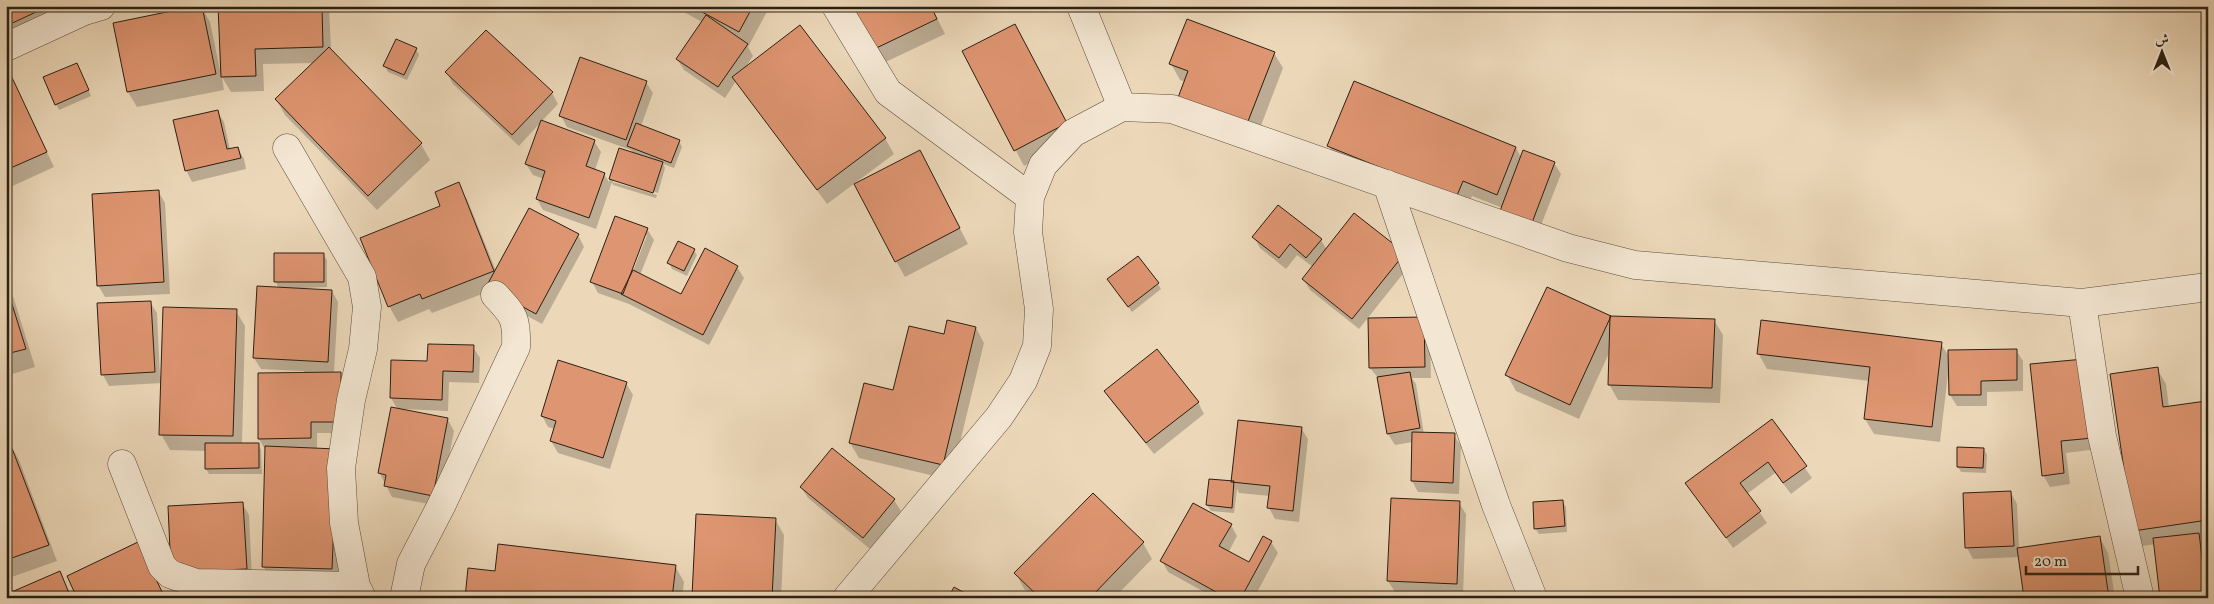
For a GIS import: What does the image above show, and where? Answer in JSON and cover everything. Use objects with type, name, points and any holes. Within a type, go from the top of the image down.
[{"type":"street","points":[[6,47],[84,11],[101,6]]},
{"type":"street","points":[[836,6],[888,92],[1030,197]]},
{"type":"street","points":[[1081,6],[1122,107]]},
{"type":"street","points":[[847,598],[1000,416],[1022,381],[1036,346],[1038,309],[1028,232],[1030,197],[1043,165],[1073,134],[1122,107],[1172,108],[1568,248],[1635,265],[2082,303],[2208,287]]},
{"type":"street","points":[[122,464],[162,566],[170,574],[196,583],[359,592],[344,522],[342,468],[350,400],[363,349],[366,307],[362,277],[287,148]]},
{"type":"street","points":[[1387,184],[1496,505],[1533,598]]},
{"type":"street","points":[[404,598],[411,564],[442,504],[516,347],[516,330],[512,314],[496,295]]},
{"type":"street","points":[[2082,303],[2102,436],[2140,598]]},
{"type":"building","points":[[6,6],[49,6],[6,26]]},
{"type":"building","points":[[202,6],[216,74],[127,92],[113,23]]},
{"type":"building","points":[[218,6],[322,6],[323,47],[255,49],[256,76],[221,77]]},
{"type":"building","points":[[691,6],[753,6],[739,32]]},
{"type":"building","points":[[846,6],[931,6],[937,19],[868,52]]},
{"type":"building","points":[[706,15],[748,44],[718,87],[676,59]]},
{"type":"building","points":[[1187,19],[1275,52],[1245,129],[1176,103],[1188,71],[1169,64]]},
{"type":"building","points":[[1015,24],[1067,123],[1014,151],[962,51]]},
{"type":"building","points":[[800,25],[886,138],[817,190],[732,77]]},
{"type":"building","points":[[486,30],[553,92],[512,135],[445,72]]},
{"type":"building","points":[[396,39],[417,48],[404,75],[383,66]]},
{"type":"building","points":[[329,47],[422,143],[368,196],[275,99]]},
{"type":"building","points":[[580,57],[647,81],[626,140],[559,116]]},
{"type":"building","points":[[77,63],[89,90],[55,105],[43,77]]},
{"type":"building","points":[[8,69],[47,152],[6,170],[6,70]]},
{"type":"building","points":[[1354,81],[1516,147],[1497,195],[1463,181],[1456,198],[1327,146]]},
{"type":"building","points":[[218,110],[227,149],[238,147],[241,158],[185,171],[173,120]]},
{"type":"building","points":[[541,120],[595,140],[586,166],[605,173],[589,218],[536,199],[545,171],[525,164]]},
{"type":"building","points":[[636,123],[680,140],[671,163],[627,146]]},
{"type":"building","points":[[619,148],[663,162],[653,193],[609,179]]},
{"type":"building","points":[[920,150],[960,228],[895,262],[854,184]]},
{"type":"building","points":[[1523,150],[1555,162],[1530,228],[1498,216]]},
{"type":"building","points":[[459,182],[494,271],[422,299],[420,294],[388,307],[360,238],[440,206],[435,192]]},
{"type":"building","points":[[159,190],[164,282],[97,286],[92,194]]},
{"type":"building","points":[[1278,205],[1322,239],[1306,258],[1290,244],[1279,258],[1252,237]]},
{"type":"building","points":[[529,208],[579,234],[536,314],[486,287]]},
{"type":"building","points":[[1354,213],[1405,253],[1352,319],[1302,279]]},
{"type":"building","points":[[615,216],[648,228],[623,294],[590,282]]},
{"type":"building","points":[[678,241],[695,249],[684,271],[667,263]]},
{"type":"building","points":[[705,248],[738,266],[703,335],[621,294],[633,270],[681,294]]},
{"type":"building","points":[[274,253],[324,253],[324,282],[274,282]]},
{"type":"building","points":[[1138,256],[1159,283],[1128,307],[1107,279]]},
{"type":"building","points":[[6,285],[26,349],[6,354]]},
{"type":"building","points":[[257,286],[332,290],[328,362],[253,358]]},
{"type":"building","points":[[1547,287],[1611,316],[1570,405],[1505,375]]},
{"type":"building","points":[[151,301],[155,372],[101,375],[97,303]]},
{"type":"building","points":[[163,307],[237,309],[233,436],[159,435]]},
{"type":"building","points":[[1610,316],[1715,319],[1712,388],[1608,385]]},
{"type":"building","points":[[1424,317],[1425,367],[1369,368],[1368,318]]},
{"type":"building","points":[[947,320],[976,327],[943,465],[849,443],[864,383],[893,390],[909,326],[944,334]]},
{"type":"building","points":[[1761,320],[1942,342],[1932,427],[1864,419],[1870,367],[1757,354]]},
{"type":"building","points":[[428,344],[474,345],[473,372],[443,371],[442,400],[390,398],[391,360],[427,361]]},
{"type":"building","points":[[1157,349],[1199,402],[1146,443],[1104,391]]},
{"type":"building","points":[[2017,349],[2017,380],[1981,381],[1981,395],[1949,395],[1948,350]]},
{"type":"building","points":[[2084,359],[2093,438],[2061,441],[2064,473],[2042,476],[2030,364]]},
{"type":"building","points":[[558,360],[627,382],[603,458],[550,441],[556,421],[541,416]]},
{"type":"building","points":[[2158,367],[2163,407],[2206,401],[2208,417],[2208,520],[2133,531],[2110,374]]},
{"type":"building","points":[[341,372],[341,422],[311,422],[311,438],[258,439],[258,373]]},
{"type":"building","points":[[1410,372],[1420,428],[1387,434],[1377,377]]},
{"type":"building","points":[[391,407],[448,418],[433,496],[384,486],[386,475],[378,473]]},
{"type":"building","points":[[1772,419],[1807,466],[1783,483],[1768,462],[1740,483],[1761,511],[1726,538],[1685,483]]},
{"type":"building","points":[[1238,420],[1302,427],[1293,511],[1267,508],[1270,486],[1231,482]]},
{"type":"building","points":[[1412,432],[1455,433],[1453,483],[1411,481]]},
{"type":"building","points":[[10,443],[49,545],[6,560],[6,444]]},
{"type":"building","points":[[205,443],[259,443],[259,468],[205,469]]},
{"type":"building","points":[[265,446],[337,449],[332,569],[262,567]]},
{"type":"building","points":[[1957,447],[1984,448],[1983,468],[1957,467]]},
{"type":"building","points":[[832,448],[895,499],[863,538],[800,487]]},
{"type":"building","points":[[1209,479],[1234,481],[1232,508],[1206,505]]},
{"type":"building","points":[[2011,491],[2014,546],[1965,548],[1963,493]]},
{"type":"building","points":[[1093,493],[1144,542],[1090,598],[1040,598],[1014,573]]},
{"type":"building","points":[[1391,498],[1460,501],[1457,584],[1387,581]]},
{"type":"building","points":[[1563,500],[1565,526],[1534,529],[1533,502]]},
{"type":"building","points":[[243,502],[247,569],[171,572],[168,506]]},
{"type":"building","points":[[1193,503],[1232,524],[1219,546],[1249,562],[1263,536],[1272,541],[1241,598],[1227,598],[1160,561]]},
{"type":"building","points":[[696,514],[776,518],[772,598],[692,596]]},
{"type":"building","points":[[2199,533],[2203,566],[2208,565],[2208,595],[2160,598],[2153,538]]},
{"type":"building","points":[[2100,536],[2109,598],[2024,598],[2017,548]]},
{"type":"building","points":[[138,542],[165,598],[77,598],[67,576]]},
{"type":"building","points":[[498,544],[676,565],[672,598],[465,598],[468,568],[495,571]]},
{"type":"building","points":[[60,571],[71,598],[9,598],[7,594]]},
{"type":"building","points":[[954,587],[974,598],[948,598]]}]
